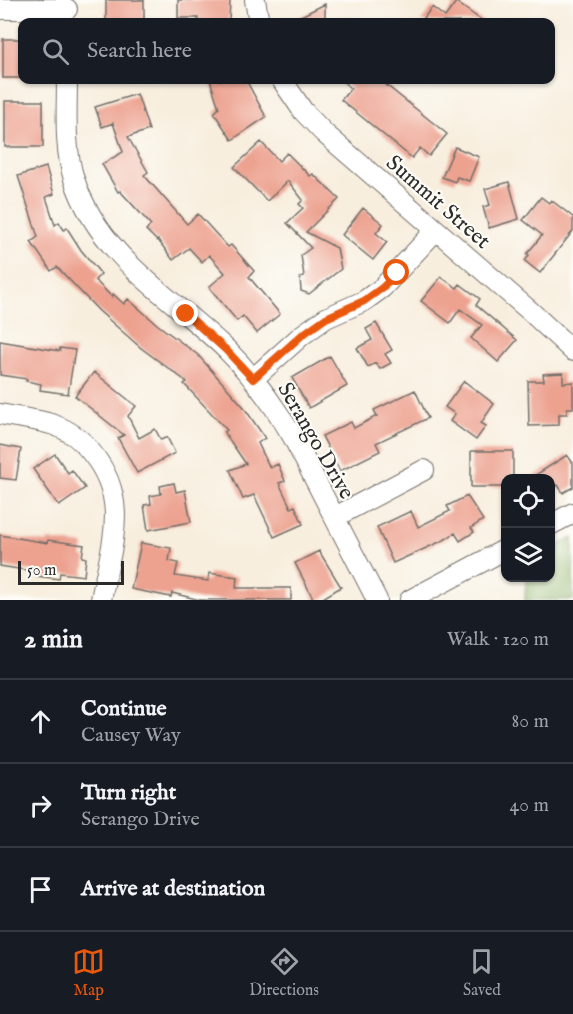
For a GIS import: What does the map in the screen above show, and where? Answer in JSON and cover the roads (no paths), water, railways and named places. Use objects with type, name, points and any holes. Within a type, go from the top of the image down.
[{"type":"street","points":[[255,0],[258,18]]},
{"type":"street","points":[[0,9],[67,10]]},
{"type":"street","name":"Serango Drive","points":[[67,84],[67,133],[74,178],[87,209],[102,234],[134,270],[226,350],[253,379],[293,437],[377,600]]},
{"type":"street","name":"Summit Street","points":[[285,84],[303,111],[317,126],[573,351]]},
{"type":"street","points":[[253,379],[302,335],[326,318],[364,301],[382,288],[436,230]]},
{"type":"street","points":[[0,414],[55,425],[88,448],[107,475],[114,500],[116,526],[101,600]]},
{"type":"street","points":[[335,518],[424,471]]},
{"type":"street","points":[[555,522],[573,513]]},
{"type":"street","points":[[410,600],[501,552]]}]
